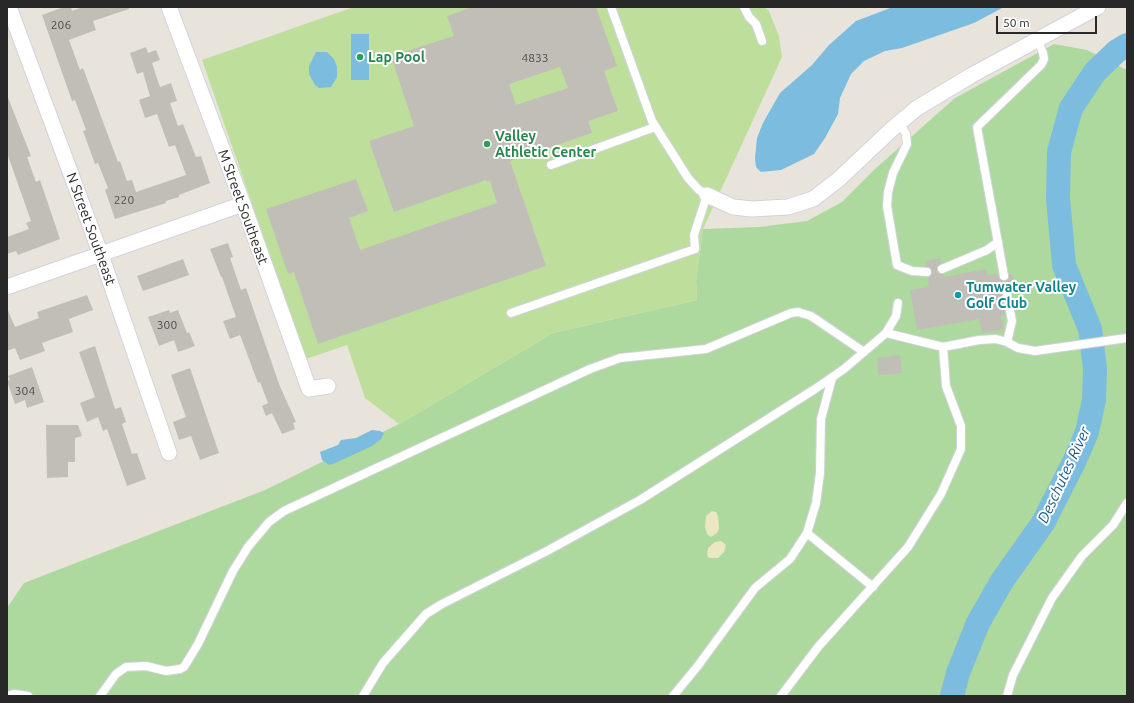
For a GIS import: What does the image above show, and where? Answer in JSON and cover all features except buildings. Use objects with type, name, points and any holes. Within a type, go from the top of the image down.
[{"type":"street","name":"N Street Southeast","points":[[9,7],[101,255],[169,453]]},
{"type":"street","name":"M Street Southeast","points":[[169,7],[243,204],[309,389],[328,386]]},
{"type":"street","points":[[707,196],[733,207],[752,209],[776,208],[813,199],[831,186],[899,122],[943,91],[1098,7]]},
{"type":"street","points":[[7,288],[243,204]]},
{"type":"lane","points":[[511,313],[695,249],[694,235],[707,196],[688,178],[655,127],[611,7]]},
{"type":"lane","points":[[744,7],[748,17],[756,24],[762,41]]},
{"type":"lane","points":[[1004,276],[977,127],[1041,65],[1044,59],[1037,39]]},
{"type":"lane","points":[[899,122],[906,134],[907,144],[893,174],[888,192],[887,206],[897,265],[912,271],[927,272]]},
{"type":"lane","points":[[551,165],[655,127]]},
{"type":"lane","points":[[942,269],[987,250],[998,242]]},
{"type":"lane","points":[[1007,295],[1012,321],[1007,342]]},
{"type":"lane","points":[[363,696],[383,663],[426,614],[442,604],[546,552],[640,500],[832,378],[886,333],[896,316],[898,302]]},
{"type":"lane","points":[[100,696],[116,674],[126,667],[146,666],[169,671],[184,667],[207,628],[244,553],[262,530],[284,511],[590,369],[620,358],[706,349],[791,313],[798,312],[811,316],[864,352]]},
{"type":"lane","points":[[886,333],[943,348],[979,340],[996,339],[1007,342],[1018,348],[1035,351],[1125,338]]},
{"type":"lane","points":[[781,696],[818,648],[908,546],[923,526],[944,488],[961,449],[961,426],[945,382],[943,348]]},
{"type":"lane","points":[[673,696],[701,662],[755,588],[790,559],[807,533],[816,504],[820,473],[821,419],[832,378]]},
{"type":"lane","points":[[1007,696],[1013,675],[1052,598],[1082,556],[1113,526],[1127,503]]},
{"type":"lane","points":[[807,533],[872,587]]},
{"type":"lane","points":[[8,696],[14,694],[28,696]]},
{"type":"green space","name":"Valley Athletic Center","points":[[354,7],[764,7],[769,11],[779,36],[782,57],[703,229],[696,281],[697,300],[553,333],[399,424],[365,398],[347,345],[306,359],[202,60]]},
{"type":"green space","points":[[1054,44],[1087,50],[1127,70],[1127,696],[7,696],[7,608],[24,583],[265,490],[399,424],[553,333],[697,300],[696,281],[703,229],[759,227],[807,221],[842,202],[875,169],[955,98]]},
{"type":"sand","points":[[712,511],[716,512],[718,516],[719,529],[717,533],[711,537],[707,534],[705,527],[706,516]]},
{"type":"sand","points":[[721,541],[726,545],[724,552],[718,558],[709,558],[707,555],[708,548],[715,542]]},
{"type":"water","points":[[893,7],[1004,7],[974,23],[902,48],[885,51],[864,61],[851,74],[840,98],[838,114],[825,138],[814,154],[781,170],[761,172],[756,167],[755,158],[757,138],[763,123],[780,93],[812,65],[829,45],[856,21]]},
{"type":"water","name":"Lap Pool","points":[[351,34],[369,34],[369,80],[351,80]]},
{"type":"water","points":[[316,52],[327,52],[334,59],[337,67],[337,77],[331,87],[319,88],[315,85],[309,74],[309,66]]},
{"type":"water","points":[[372,430],[384,433],[381,439],[372,446],[333,464],[329,465],[322,460],[320,452],[338,445],[341,440],[356,438]]},
{"type":"waterway","name":"Deschutes River","points":[[952,696],[958,673],[978,623],[1002,581],[1043,523],[1074,462],[1087,432],[1094,400],[1095,368],[1090,329],[1064,265],[1058,198],[1059,152],[1071,108],[1095,72],[1117,51],[1127,45]]},
{"type":"place","name":"Lap Pool","points":[[360,57]]},
{"type":"place","name":"Valley Athletic Center","points":[[487,144]]},
{"type":"place","name":"Tumwater Valley Golf Club","points":[[958,295]]}]
